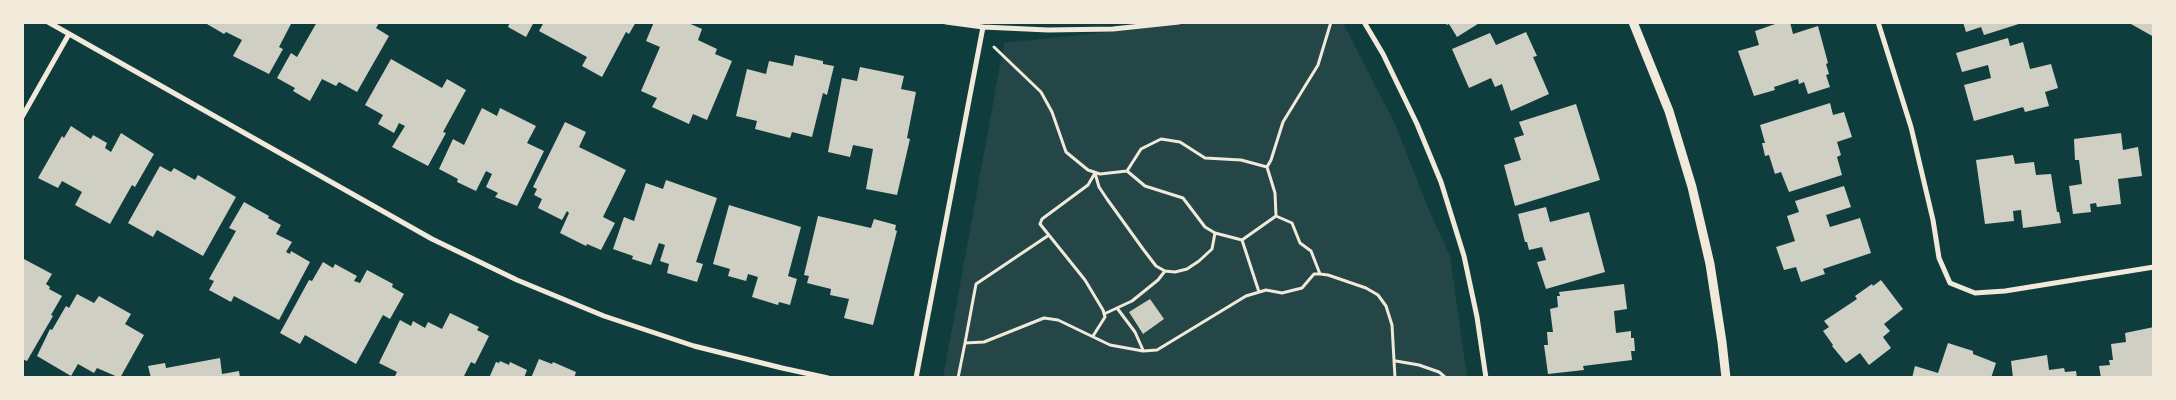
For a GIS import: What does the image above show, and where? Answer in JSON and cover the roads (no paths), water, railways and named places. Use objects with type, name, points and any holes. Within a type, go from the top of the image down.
[{"type":"street","points":[[48,22],[432,239],[517,280],[604,316],[694,346],[828,378]]},
{"type":"street","points":[[946,22],[983,27],[1048,30],[1095,29],[1179,22]]},
{"type":"street","points":[[1364,22],[1383,54],[1418,124],[1440,182],[1464,256],[1477,317],[1486,378]]},
{"type":"street","points":[[1633,22],[1668,111],[1692,187],[1710,264],[1726,378]]},
{"type":"street","points":[[1878,22],[1911,127],[1933,220],[1939,258],[1950,283],[1975,293],[2154,267]]},
{"type":"street","points":[[916,378],[983,27]]},
{"type":"street","points":[[22,117],[69,34]]}]
